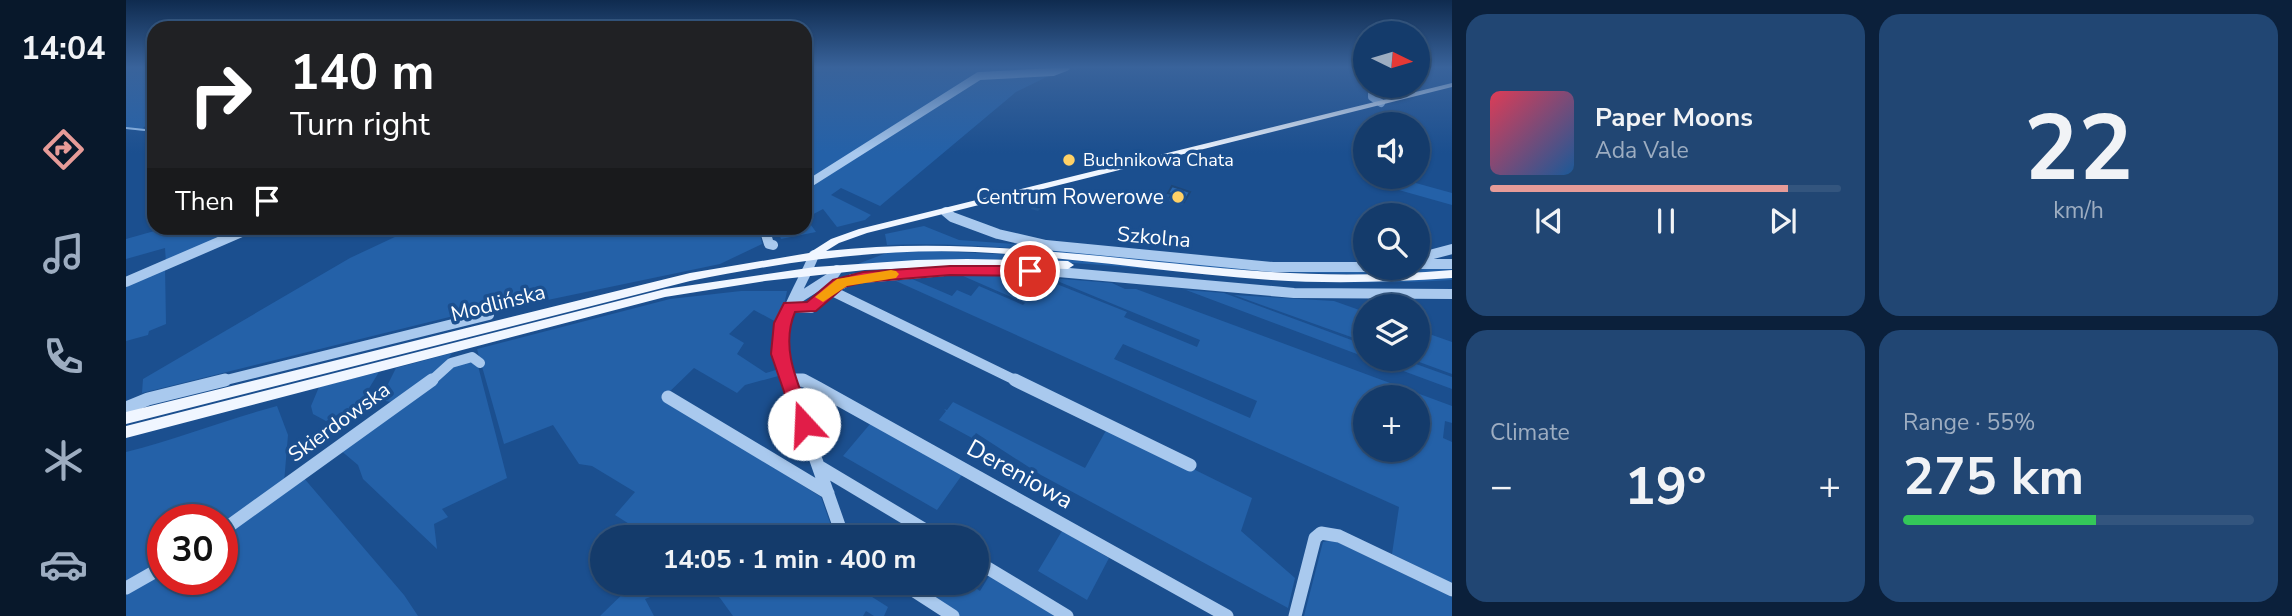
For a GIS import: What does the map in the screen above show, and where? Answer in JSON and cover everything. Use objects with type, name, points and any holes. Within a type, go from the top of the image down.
[{"type":"main road","name":"Modlińska","points":[[132,411],[690,277],[773,260],[814,255],[835,241],[1410,96]]},
{"type":"main road","name":"Modlińska","points":[[845,252],[852,244],[874,231]]},
{"type":"main road","points":[[874,231],[870,242],[885,249]]},
{"type":"main road","points":[[814,255],[885,249],[1005,251],[1302,277],[1387,278],[1452,274]]},
{"type":"main road","points":[[837,270],[845,252]]},
{"type":"main road","name":"Modlińska","points":[[126,432],[665,293],[785,273],[805,276],[837,270],[933,263],[1030,263],[1310,286],[1452,283]]},
{"type":"street","points":[[812,182],[948,96]]},
{"type":"street","points":[[1374,98],[1381,103]]},
{"type":"street","name":"Szkolna","points":[[946,212],[998,234],[1046,245],[1273,267],[1353,267]]},
{"type":"street","points":[[126,282],[235,235]]},
{"type":"street","points":[[767,235],[771,244]]},
{"type":"street","points":[[1430,255],[1452,249]]},
{"type":"street","points":[[814,255],[782,323],[779,354],[839,525]]},
{"type":"street","points":[[1430,264],[1452,264]]},
{"type":"street","points":[[791,305],[833,276],[837,270]]},
{"type":"street","points":[[791,305],[811,308],[842,282],[863,277],[1005,270],[1294,293],[1452,294]]},
{"type":"street","points":[[830,290],[1190,465]]},
{"type":"street","points":[[132,411],[148,399],[489,315]]},
{"type":"street","name":"Skierdowska","points":[[238,520],[430,382],[451,363],[472,357],[480,363]]},
{"type":"street","name":"Dereniowa","points":[[788,380],[803,380],[818,388],[1227,616]]},
{"type":"street","points":[[668,397],[828,493]]},
{"type":"street","points":[[820,467],[917,525]]},
{"type":"street","points":[[1296,616],[1315,538],[1321,533],[1339,536],[1452,590]]},
{"type":"street","points":[[989,569],[1068,616]]},
{"type":"street","points":[[126,588],[147,576]]},
{"type":"street","points":[[921,595],[953,616]]},
{"type":"shaded area","points":[[126,96],[147,96],[147,124],[143,128],[147,131],[126,129]]},
{"type":"shaded area","points":[[812,96],[1012,96],[880,206],[841,188],[831,195],[871,215],[865,220],[837,227],[823,209],[812,215]]},
{"type":"shaded area","points":[[1430,187],[1452,193],[1452,205],[1395,189]]},
{"type":"shaded area","points":[[924,226],[959,240],[1015,242],[1353,270],[1353,274],[1256,271],[963,245],[887,245],[885,234]]},
{"type":"shaded area","points":[[147,233],[229,235],[166,263],[165,248],[126,259],[126,239]]},
{"type":"shaded area","points":[[399,235],[760,235],[762,244],[720,264],[500,310],[494,306],[142,393],[143,379],[350,258]]},
{"type":"shaded area","points":[[780,235],[801,235],[781,239]]},
{"type":"shaded area","points":[[934,251],[1016,255],[1237,276],[1108,265],[956,260],[855,265],[889,252]]},
{"type":"shaded area","points":[[1452,266],[1452,271],[1430,272],[1430,267]]},
{"type":"shaded area","points":[[165,267],[166,324],[149,331],[148,335],[126,341],[126,283]]},
{"type":"shaded area","points":[[963,276],[1039,277],[1127,312],[1124,317],[1197,347],[1200,340],[1050,278],[1112,283],[1125,289],[1136,289],[1395,385],[1353,385],[1353,462],[1430,462],[1430,398],[1452,406],[1452,423],[1445,421],[1443,438],[1452,442],[1452,583],[1392,554],[1399,507],[896,281],[912,279],[952,296],[957,290],[971,296],[979,286],[1023,305],[1025,303]],"holes":[[[1123,344],[1257,401],[1250,418],[1114,359]]]},
{"type":"shaded area","points":[[1254,277],[1430,280],[1430,277],[1452,277],[1452,280],[1352,282]]},
{"type":"shaded area","points":[[1186,290],[1224,293],[1353,341],[1353,353]]},
{"type":"shaded area","points":[[741,291],[787,291],[780,324],[754,310],[729,334],[744,343],[737,354],[766,373],[779,369],[782,375],[745,385],[737,393],[694,368],[663,398],[821,497],[831,525],[631,525],[615,515],[635,492],[592,466],[579,464],[553,425],[504,444],[477,349],[670,299]]},
{"type":"shaded area","points":[[1234,295],[1334,301],[1353,308],[1353,338]]},
{"type":"shaded area","points":[[1430,334],[1452,342],[1452,374],[1430,366]]},
{"type":"shaded area","points":[[452,353],[443,367],[397,403],[380,400],[396,368]]},
{"type":"shaded area","points":[[458,361],[477,362],[507,478],[442,509],[448,517],[434,524],[437,549],[363,479],[358,465],[339,449]]},
{"type":"shaded area","points":[[1430,369],[1452,377],[1452,389],[1403,371]]},
{"type":"shaded area","points":[[379,372],[360,403],[326,421],[313,414],[311,406],[319,387]]},
{"type":"shaded area","points":[[953,402],[1085,468],[1108,427],[1252,498],[1241,531],[1295,578],[1288,608],[1041,475],[976,433],[972,438],[939,420],[946,411],[944,409],[947,410]]},
{"type":"shaded area","points":[[277,406],[288,435],[284,483],[238,516],[238,504],[147,504],[147,574],[126,586],[126,452]]},
{"type":"shaded area","points":[[870,424],[962,475],[937,510],[843,456]]},
{"type":"shaded area","points":[[303,477],[404,595],[418,616],[126,616],[126,590],[147,578],[147,595],[238,595],[238,522]]},
{"type":"shaded area","points":[[1062,531],[1109,558],[1087,600],[1038,571]]},
{"type":"shaded area","points":[[1333,540],[1452,597],[1452,616],[1304,616],[1323,542]]},
{"type":"shaded area","points":[[991,573],[1062,616],[958,616],[926,595],[989,595]]},
{"type":"shaded area","points":[[622,595],[656,595],[645,599],[654,616],[600,616]]},
{"type":"shaded area","points":[[716,595],[869,595],[888,607],[884,616],[874,616],[866,611],[863,616],[733,616]]},
{"type":"building","points":[[1172,186],[1190,192],[1184,202],[1170,197],[1172,194],[1168,193]]},
{"type":"building","points":[[1040,196],[1047,198],[1039,207],[1032,205]]},
{"type":"waterway","points":[[126,128],[147,130]]},
{"type":"slow traffic","points":[[823,297],[842,282],[891,274]]},
{"type":"place","name":"Buchnikowa Chata","points":[[1069,160]]},
{"type":"place","name":"Centrum Rowerowe","points":[[1178,197]]},
{"type":"route","points":[[804,424],[779,354],[782,323],[790,307],[811,308],[839,284],[863,277],[950,271],[1030,271]]}]
